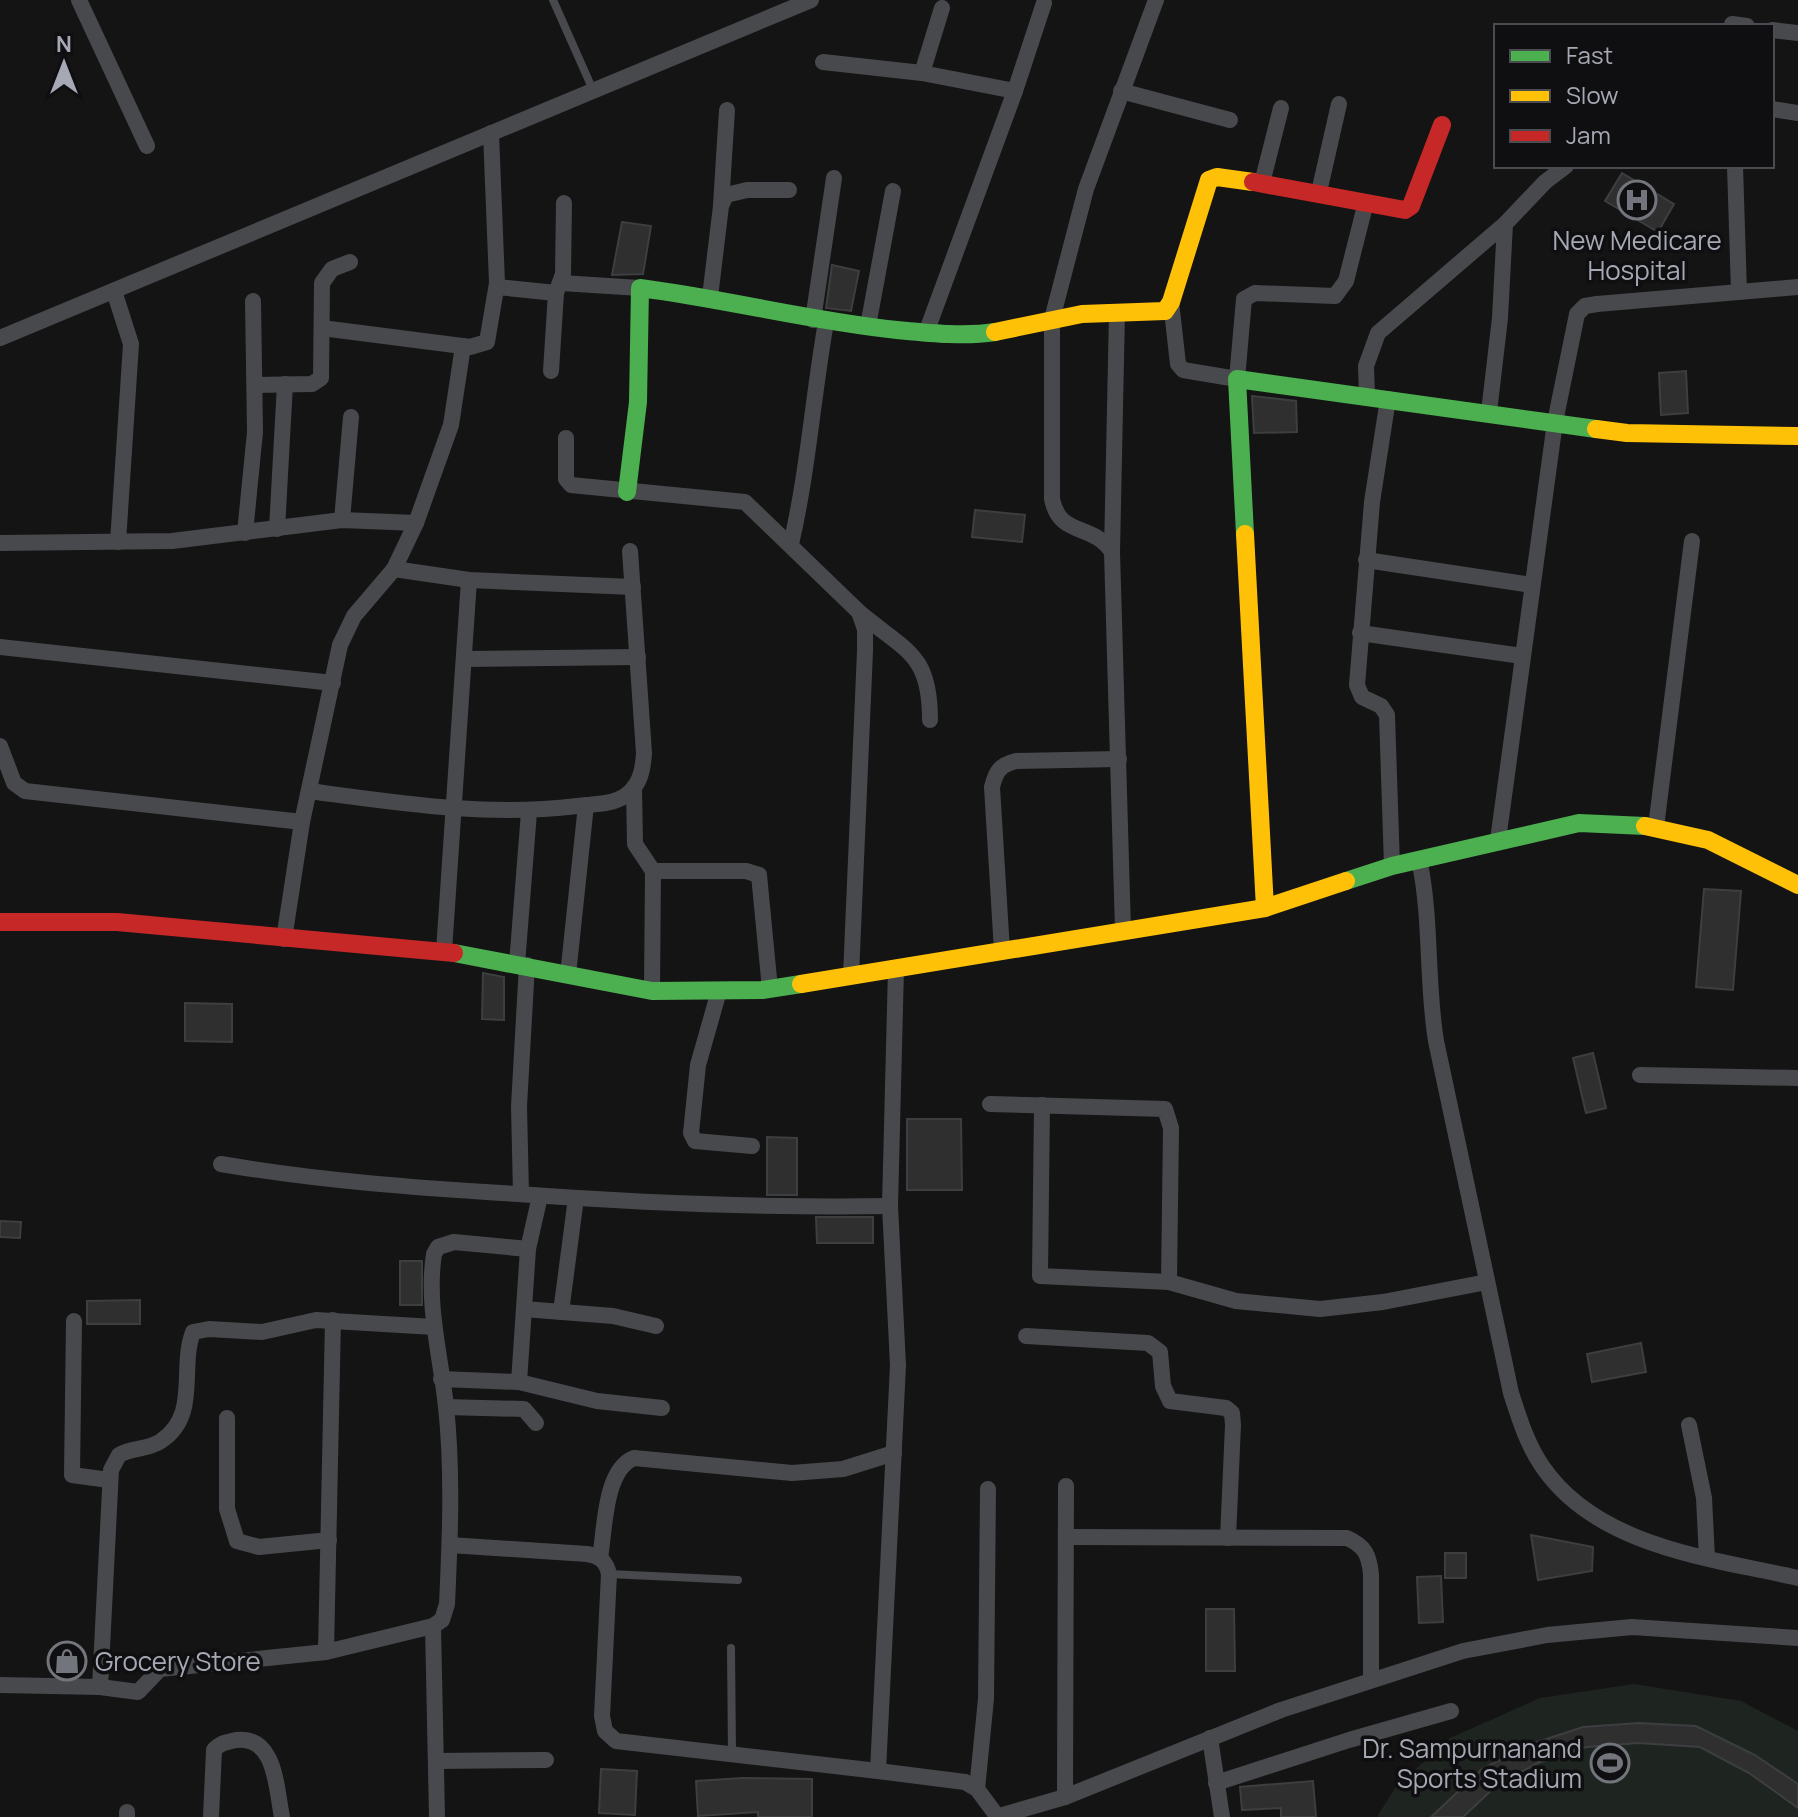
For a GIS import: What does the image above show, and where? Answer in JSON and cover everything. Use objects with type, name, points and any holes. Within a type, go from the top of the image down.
[{"type":"street","points":[[79,0],[147,146]]},
{"type":"street","points":[[0,338],[811,0]]},
{"type":"street","points":[[1112,552],[1104,539],[1066,526],[1055,515],[1052,499],[1052,319],[1086,189],[1156,0]]},
{"type":"street","points":[[926,333],[1044,3]]},
{"type":"street","points":[[922,73],[942,8]]},
{"type":"street","points":[[1774,30],[1798,33]]},
{"type":"street","points":[[823,62],[922,73],[1015,91]]},
{"type":"street","points":[[1121,91],[1230,120]]},
{"type":"street","points":[[1319,192],[1339,104]]},
{"type":"street","points":[[1262,183],[1281,108]]},
{"type":"street","points":[[1774,109],[1798,113]]},
{"type":"street","points":[[710,297],[721,206],[727,110]]},
{"type":"street","points":[[497,287],[640,288],[710,297],[819,321],[926,333],[991,333],[1052,319],[1117,312],[1156,313],[1165,311],[1171,302],[1209,180],[1217,177],[1262,183],[1399,210],[1411,206],[1442,125]]},
{"type":"street","points":[[322,328],[463,346],[487,342],[497,287],[497,206],[491,133]]},
{"type":"street","points":[[1367,396],[1366,366],[1378,333],[1505,224],[1545,182],[1563,168]]},
{"type":"street","points":[[1735,168],[1739,292]]},
{"type":"street","points":[[791,544],[802,494],[834,178]]},
{"type":"street","points":[[721,206],[726,195],[732,192],[789,190]]},
{"type":"street","points":[[868,326],[893,191]]},
{"type":"street","points":[[1265,908],[1237,379],[1244,299],[1255,293],[1335,296],[1346,281],[1366,202]]},
{"type":"street","points":[[551,371],[564,203]]},
{"type":"street","points":[[1489,412],[1500,318],[1505,224]]},
{"type":"street","points":[[255,385],[317,383],[321,378],[322,283],[332,269],[350,262]]},
{"type":"street","points":[[1498,840],[1555,422],[1572,326],[1585,306],[1798,287]]},
{"type":"street","points":[[627,492],[638,402],[640,288]]},
{"type":"street","points":[[114,291],[131,344],[118,542]]},
{"type":"street","points":[[245,533],[255,432],[253,301]]},
{"type":"street","points":[[1171,302],[1178,364],[1188,374],[1489,412],[1627,433],[1798,436]]},
{"type":"street","points":[[1117,312],[1112,552],[1123,930]]},
{"type":"street","points":[[284,939],[302,822],[340,645],[354,616],[394,569],[416,523],[451,425],[463,346]]},
{"type":"street","points":[[277,529],[285,384]]},
{"type":"street","points":[[1388,399],[1366,560],[1358,692],[1381,706],[1387,715],[1392,866]]},
{"type":"street","points":[[342,520],[351,417]]},
{"type":"street","points":[[566,438],[566,479],[571,485],[745,502],[859,612],[918,661],[926,673],[930,720]]},
{"type":"street","points":[[0,543],[118,542],[245,533],[342,520],[416,523]]},
{"type":"street","points":[[1656,827],[1692,541]]},
{"type":"street","points":[[309,791],[453,810],[529,812],[614,802],[634,787],[643,769],[630,551]]},
{"type":"street","points":[[1366,560],[1532,585]]},
{"type":"street","points":[[394,569],[469,580],[633,587]]},
{"type":"street","points":[[444,951],[469,580]]},
{"type":"street","points":[[851,976],[865,651],[865,629],[859,612]]},
{"type":"street","points":[[1360,633],[1522,656]]},
{"type":"street","points":[[0,647],[333,683]]},
{"type":"street","points":[[464,659],[638,657]]},
{"type":"street","points":[[0,746],[14,783],[25,791],[302,822]]},
{"type":"street","points":[[1002,951],[992,787],[995,774],[1000,766],[1016,761],[1119,759]]},
{"type":"street","points":[[634,787],[635,844],[653,871],[652,991]]},
{"type":"street","points":[[568,975],[586,805]]},
{"type":"street","points":[[521,1194],[519,1106],[529,812]]},
{"type":"street","points":[[0,922],[117,922],[444,951],[652,991],[719,991],[770,989],[1265,908],[1392,866],[1579,823],[1656,827],[1708,840],[1798,885]]},
{"type":"street","points":[[1419,859],[1429,910],[1430,1006],[1436,1041],[1511,1393],[1522,1429],[1542,1467],[1575,1501],[1620,1531],[1707,1558],[1798,1578]]},
{"type":"street","points":[[653,871],[746,871],[759,875],[770,989]]},
{"type":"street","points":[[878,1771],[898,1365],[890,1206],[896,968]]},
{"type":"street","points":[[719,991],[698,1065],[691,1133],[695,1141],[752,1146]]},
{"type":"street","points":[[1640,1075],[1798,1078]]},
{"type":"street","points":[[990,1104],[1165,1109],[1171,1128],[1169,1282]]},
{"type":"street","points":[[1042,1105],[1040,1276],[1169,1282],[1236,1301],[1320,1309],[1383,1302],[1487,1282]]},
{"type":"street","points":[[221,1164],[386,1187],[791,1207],[890,1206]]},
{"type":"street","points":[[519,1382],[528,1249],[540,1196]]},
{"type":"street","points":[[561,1312],[576,1198]]},
{"type":"street","points":[[0,1685],[100,1687],[138,1692],[160,1669],[326,1652],[433,1626],[442,1620],[447,1604],[450,1545],[446,1407],[434,1327],[432,1266],[438,1247],[454,1242],[528,1249]]},
{"type":"street","points":[[524,1309],[613,1316],[656,1326]]},
{"type":"street","points":[[100,1687],[109,1480],[119,1455],[152,1446],[177,1428],[186,1400],[193,1332],[262,1332],[302,1321],[333,1320],[434,1327]]},
{"type":"street","points":[[326,1652],[333,1320]]},
{"type":"street","points":[[74,1321],[72,1475],[109,1480]]},
{"type":"street","points":[[1026,1336],[1148,1343],[1160,1352],[1163,1386],[1170,1401],[1226,1408],[1232,1413],[1228,1538]]},
{"type":"street","points":[[441,1379],[519,1382],[597,1401],[662,1408]]},
{"type":"street","points":[[446,1407],[524,1409],[536,1423]]},
{"type":"street","points":[[227,1418],[227,1509],[237,1541],[259,1547],[329,1540]]},
{"type":"street","points":[[1689,1425],[1707,1518],[1707,1558]]},
{"type":"street","points":[[894,1453],[843,1469],[792,1473],[634,1458],[628,1460],[613,1485],[600,1558],[609,1574],[602,1716],[605,1731],[616,1741],[965,1782],[977,1789],[996,1817],[1065,1797],[1210,1738],[1371,1679],[1463,1651],[1632,1627],[1798,1638]]},
{"type":"street","points":[[1065,1797],[1066,1486]]},
{"type":"street","points":[[977,1789],[986,1699],[988,1489]]},
{"type":"street","points":[[1067,1537],[1347,1538],[1362,1545],[1369,1557],[1371,1574],[1371,1679]]},
{"type":"street","points":[[450,1545],[600,1558]]},
{"type":"street","points":[[433,1626],[437,1817]]},
{"type":"street","points":[[1216,1783],[1451,1711]]},
{"type":"street","points":[[1210,1738],[1222,1817]]},
{"type":"street","points":[[211,1817],[214,1750],[225,1742],[242,1740],[257,1742],[267,1752],[282,1817]]},
{"type":"street","points":[[436,1761],[546,1760]]},
{"type":"lane","points":[[553,0],[593,91]]},
{"type":"lane","points":[[609,1574],[738,1580]]},
{"type":"lane","points":[[731,1648],[732,1755]]},
{"type":"shaded area","name":"Dr. Sampurnanand Sports Stadium","points":[[1634,1684],[1741,1701],[1798,1731],[1798,1817],[1377,1817],[1395,1788],[1450,1738],[1540,1698]]},
{"type":"building","points":[[1622,173],[1674,204],[1658,232],[1605,201]]},
{"type":"building","points":[[622,222],[651,226],[643,274],[612,275]]},
{"type":"building","points":[[832,265],[859,271],[851,311],[826,308]]},
{"type":"building","points":[[1686,371],[1688,413],[1661,415],[1659,373]]},
{"type":"building","points":[[1252,396],[1296,401],[1297,432],[1254,433]]},
{"type":"building","points":[[975,510],[1025,515],[1022,542],[972,537]]},
{"type":"building","points":[[1704,889],[1741,891],[1733,990],[1696,987]]},
{"type":"building","points":[[483,973],[504,977],[504,1020],[482,1019]]},
{"type":"building","points":[[185,1003],[232,1004],[232,1042],[185,1041]]},
{"type":"building","points":[[1593,1053],[1606,1108],[1586,1113],[1573,1058]]},
{"type":"building","points":[[907,1119],[961,1119],[962,1190],[907,1190]]},
{"type":"building","points":[[767,1137],[797,1138],[797,1195],[767,1195]]},
{"type":"building","points":[[816,1217],[873,1217],[873,1243],[817,1243]]},
{"type":"building","points":[[0,1221],[21,1222],[20,1238],[0,1237]]},
{"type":"building","points":[[400,1261],[422,1261],[422,1305],[400,1305]]},
{"type":"building","points":[[140,1300],[140,1324],[87,1324],[87,1301]]},
{"type":"building","points":[[1641,1343],[1646,1372],[1592,1382],[1587,1354]]},
{"type":"building","points":[[1531,1535],[1593,1547],[1592,1571],[1538,1580]]},
{"type":"building","points":[[1445,1553],[1466,1553],[1466,1578],[1445,1578]]},
{"type":"building","points":[[1441,1576],[1443,1622],[1419,1623],[1417,1577]]},
{"type":"building","points":[[1206,1609],[1234,1609],[1235,1671],[1206,1671]]},
{"type":"building","points":[[1639,1723],[1696,1726],[1755,1755],[1798,1784],[1798,1808],[1749,1773],[1700,1747],[1638,1743],[1587,1747],[1538,1763],[1498,1784],[1463,1817],[1431,1817],[1482,1769],[1531,1744],[1583,1727]]},
{"type":"building","points":[[601,1769],[637,1771],[635,1815],[599,1813]]},
{"type":"building","points":[[812,1779],[812,1817],[758,1817],[758,1812],[698,1816],[696,1781]]},
{"type":"building","points":[[1313,1781],[1316,1817],[1281,1817],[1281,1808],[1242,1810],[1240,1787]]},
{"type":"traffic: fast","points":[[627,492],[638,402],[640,288],[897,330],[946,334],[995,332]]},
{"type":"traffic: fast","points":[[1245,534],[1237,379],[1596,429]]},
{"type":"traffic: fast","points":[[1346,881],[1392,866],[1579,823],[1645,826]]},
{"type":"traffic: fast","points":[[454,953],[652,991],[762,990],[801,984]]},
{"type":"traffic: slow","points":[[995,332],[1082,314],[1165,311],[1171,302],[1209,180],[1217,177],[1253,182]]},
{"type":"traffic: slow","points":[[1596,429],[1627,433],[1798,436]]},
{"type":"traffic: slow","points":[[1245,534],[1265,908]]},
{"type":"traffic: slow","points":[[1645,826],[1708,840],[1798,885]]},
{"type":"traffic: slow","points":[[801,984],[1265,908],[1346,881]]},
{"type":"traffic: jam","points":[[1253,182],[1405,210],[1411,206],[1442,125]]},
{"type":"traffic: jam","points":[[0,922],[117,922],[454,953]]},
{"type":"place","name":"New Medicare Hospital","points":[[1637,200]]},
{"type":"place","name":"Grocery Store","points":[[67,1661]]},
{"type":"place","name":"Dr. Sampurnanand Sports Stadium","points":[[1610,1763]]}]
